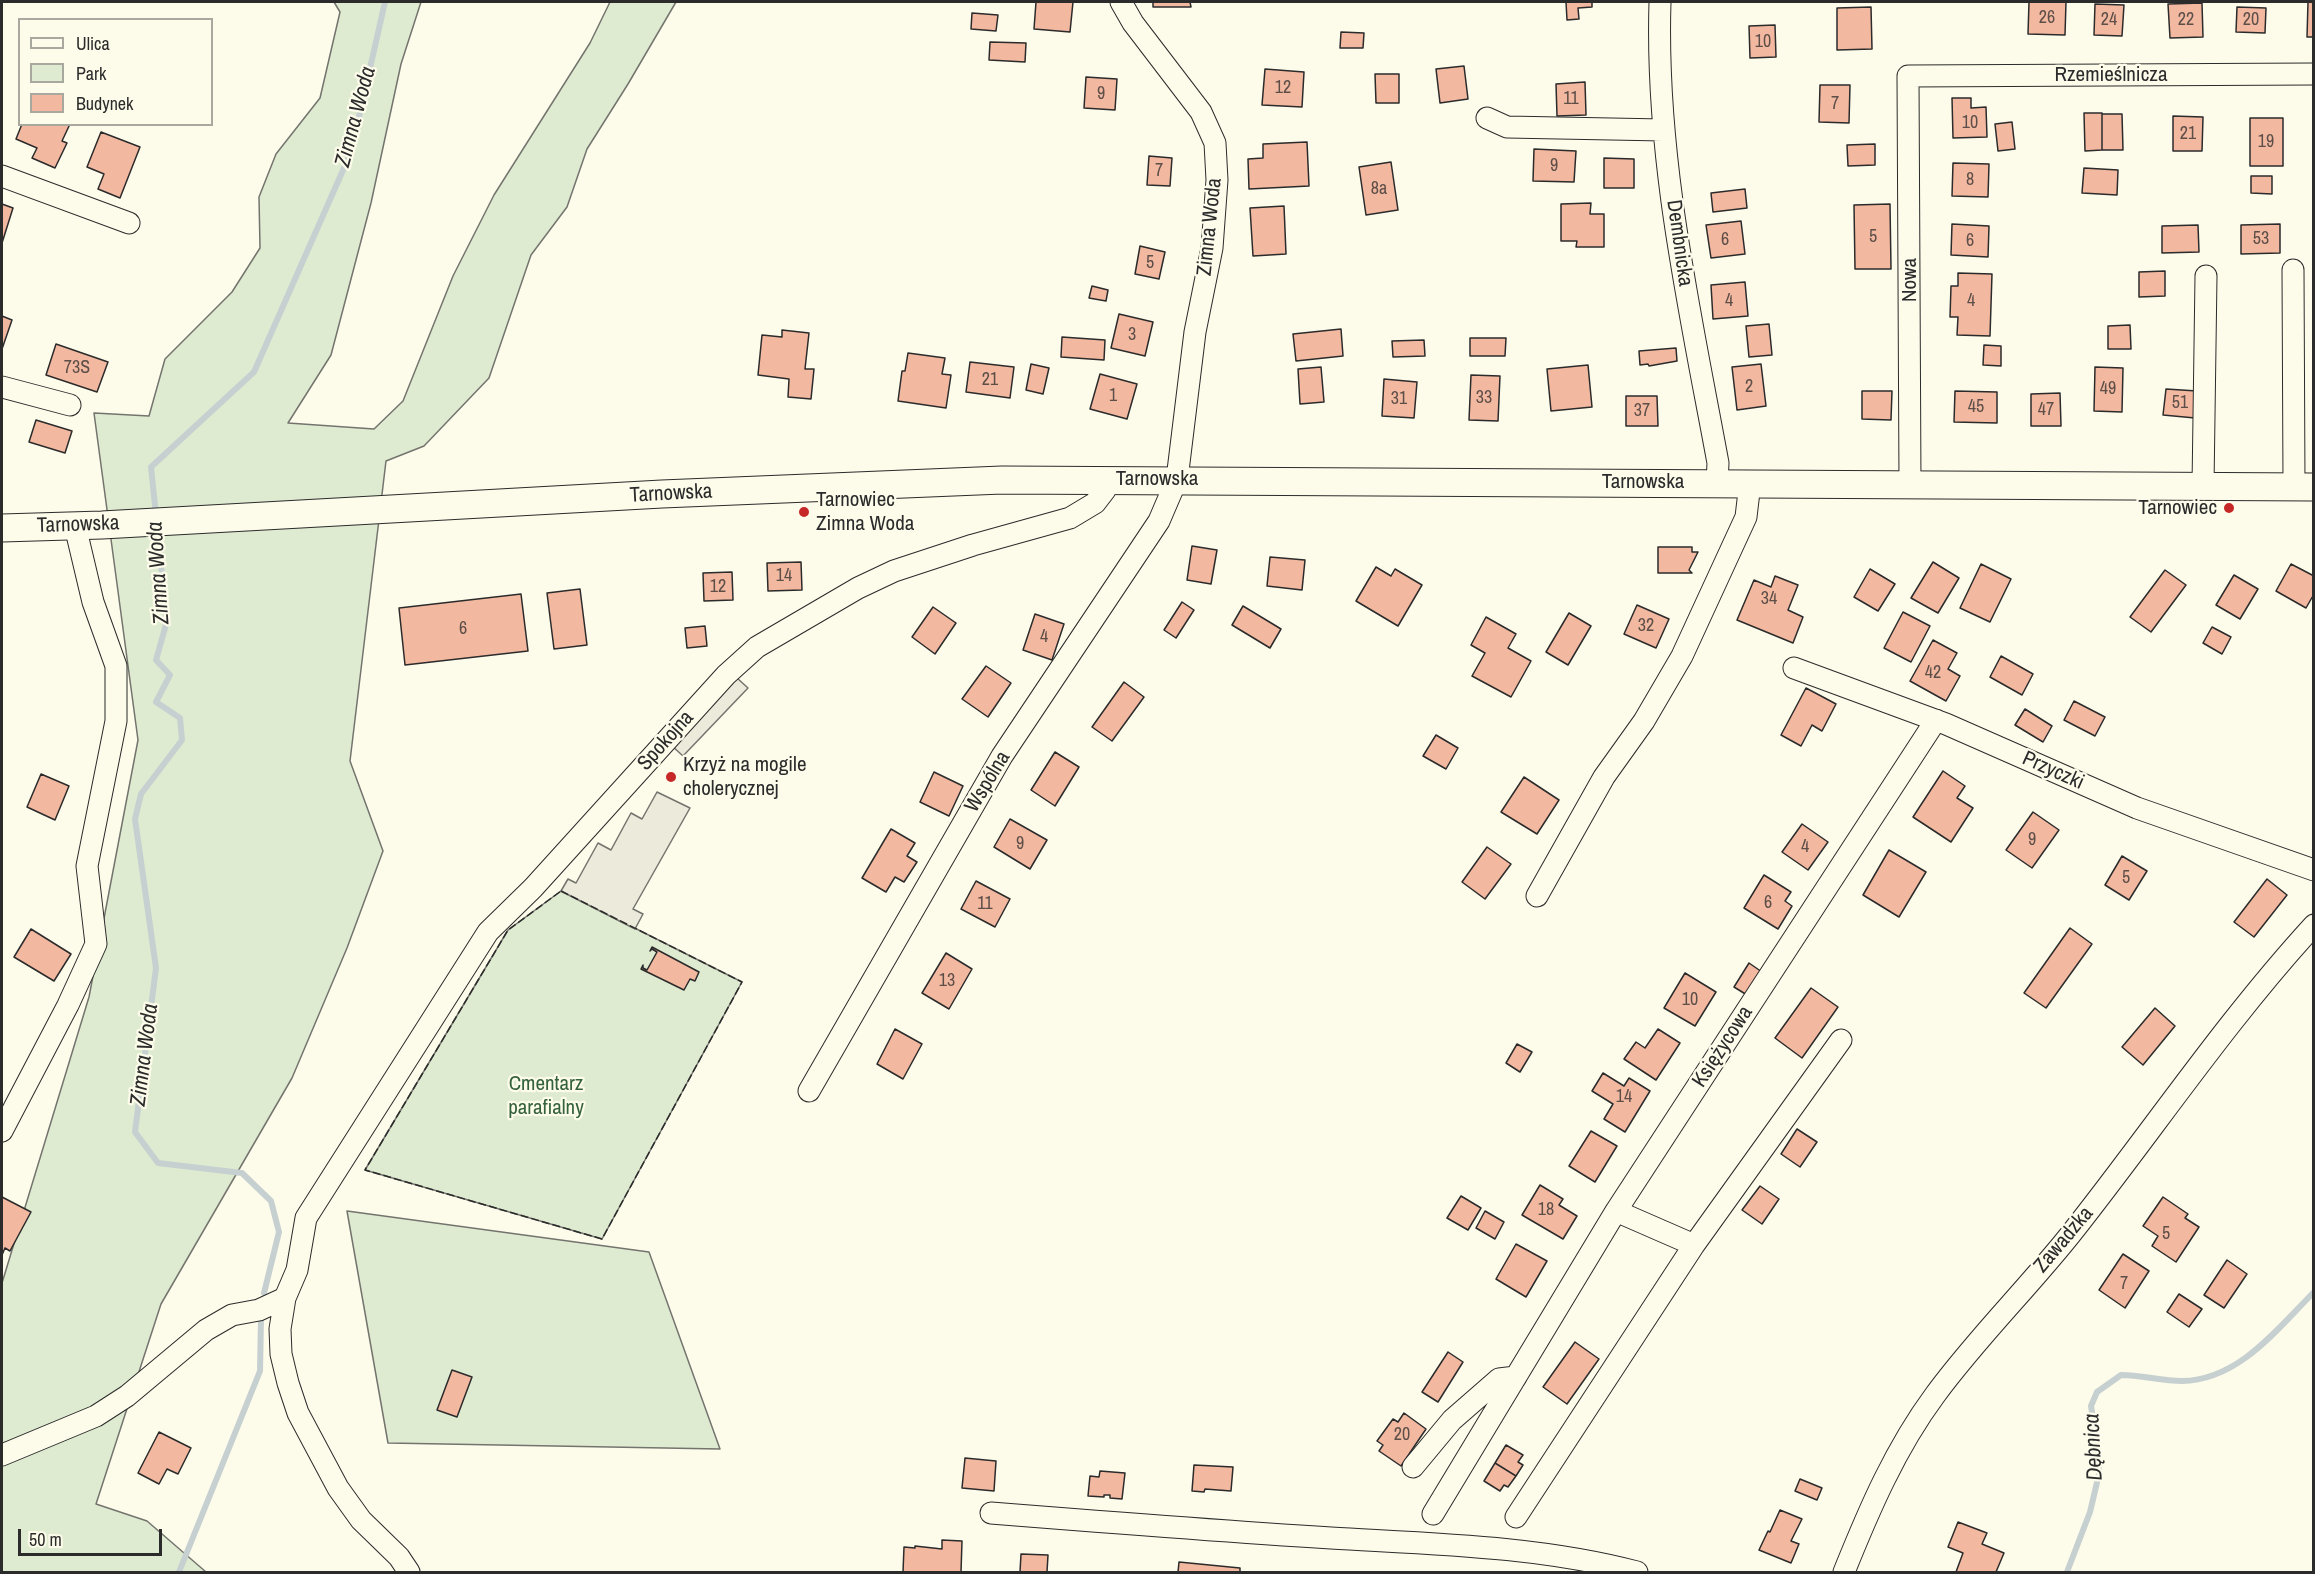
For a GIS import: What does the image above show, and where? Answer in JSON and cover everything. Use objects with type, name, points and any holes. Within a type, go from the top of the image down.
[{"type":"main road","name":"Tarnowska","points":[[2,528],[804,487],[1002,480],[1177,479],[2303,486]]},
{"type":"street","name":"Zimna Woda","points":[[1121,2],[1133,22],[1201,112],[1215,143],[1217,180],[1212,248],[1195,332],[1177,479]]},
{"type":"street","name":"Dembnicka","points":[[1660,2],[1658,48],[1663,130],[1685,282],[1718,463],[1717,483]]},
{"type":"street","name":"Rzemieślnicza","points":[[1908,76],[2313,74]]},
{"type":"street","name":"Nowa","points":[[1908,76],[1910,485]]},
{"type":"street","points":[[1487,118],[1507,128],[1663,130]]},
{"type":"street","points":[[2,176],[129,223]]},
{"type":"street","points":[[2292,270],[2303,486]]},
{"type":"street","points":[[2204,486],[2206,276]]},
{"type":"street","points":[[2,387],[70,405]]},
{"type":"street","name":"Spokojna","points":[[409,1572],[399,1557],[361,1520],[338,1488],[298,1413],[281,1354],[280,1329],[285,1298],[297,1270],[306,1218],[343,1157],[488,932],[533,888],[726,675],[757,647],[858,588],[894,572],[973,545],[1070,518],[1095,503],[1105,490],[1108,479]]},
{"type":"street","name":"Wspólna","points":[[809,1091],[1002,756],[1159,522],[1177,479]]},
{"type":"street","points":[[1537,896],[1604,777],[1644,721],[1682,656],[1746,517],[1750,483]]},
{"type":"street","points":[[2,1131],[68,1005],[96,944],[87,866],[116,720],[116,666],[93,602],[75,526]]},
{"type":"street","name":"Przyczki","points":[[1794,668],[1936,720],[2137,808],[2313,870]]},
{"type":"street","name":"Księżycowa","points":[[1432,1514],[1616,1211],[1936,720]]},
{"type":"street","name":"Zawadzka","points":[[1844,1572],[1868,1511],[1890,1467],[1934,1396],[1985,1331],[2068,1237],[2250,1000],[2313,925]]},
{"type":"street","points":[[1516,1517],[1694,1245],[1841,1040]]},
{"type":"street","points":[[1616,1211],[1694,1245]]},
{"type":"street","points":[[2,1455],[96,1416],[127,1396],[206,1330],[232,1315],[259,1311],[285,1298]]},
{"type":"street","points":[[1413,1467],[1452,1420],[1499,1379],[1514,1381]]},
{"type":"street","points":[[991,1514],[1547,1554],[1637,1572]]},
{"type":"green space","points":[[334,2],[421,2],[401,64],[371,203],[331,355],[288,423],[374,429],[403,401],[453,276],[494,195],[590,43],[610,2],[676,2],[587,149],[567,207],[531,255],[489,378],[424,446],[386,461],[350,761],[383,851],[347,948],[292,1078],[161,1304],[96,1504],[147,1521],[206,1572],[2,1572],[2,1283],[89,997],[138,740],[94,413],[149,416],[165,359],[232,292],[260,248],[259,197],[276,154],[320,98],[340,12]]},
{"type":"green space","name":"Cmentarz parafialny","points":[[561,891],[742,982],[602,1239],[365,1170],[508,930]]},
{"type":"green space","points":[[347,1211],[649,1252],[720,1449],[388,1443]]},
{"type":"shaded area","points":[[737,678],[748,688],[683,756],[672,746]]},
{"type":"shaded area","points":[[657,792],[690,808],[633,909],[643,914],[635,929],[561,891],[568,879],[576,883],[598,843],[611,850],[631,813],[642,819]]},
{"type":"building","points":[[1036,2],[1073,2],[1070,32],[1034,29]]},
{"type":"building","points":[[1153,2],[1190,2],[1191,7],[1153,7]]},
{"type":"building","points":[[1566,2],[1592,2],[1592,7],[1578,8],[1579,19],[1567,20]]},
{"type":"building","points":[[2029,2],[2066,2],[2065,35],[2028,34]]},
{"type":"building","points":[[2308,2],[2314,2],[2314,37],[2307,37]]},
{"type":"building","points":[[2202,3],[2203,37],[2170,38],[2168,4]]},
{"type":"building","points":[[2095,4],[2124,5],[2122,36],[2094,35]]},
{"type":"building","points":[[1871,7],[1872,49],[1837,50],[1837,8]]},
{"type":"building","points":[[2237,7],[2266,8],[2265,33],[2236,32]]},
{"type":"building","points":[[972,13],[998,15],[996,31],[971,29]]},
{"type":"building","points":[[1775,25],[1776,57],[1750,58],[1749,26]]},
{"type":"building","points":[[1341,32],[1364,33],[1363,48],[1340,48]]},
{"type":"building","points":[[990,42],[1026,43],[1025,62],[989,60]]},
{"type":"building","points":[[1464,66],[1468,99],[1440,103],[1436,69]]},
{"type":"building","points":[[1265,69],[1304,72],[1302,107],[1262,105]]},
{"type":"building","points":[[1375,74],[1399,74],[1399,103],[1376,103]]},
{"type":"building","points":[[1086,77],[1117,79],[1115,110],[1084,108]]},
{"type":"building","points":[[1585,82],[1586,115],[1557,116],[1556,84]]},
{"type":"building","points":[[1820,85],[1850,85],[1849,123],[1819,122]]},
{"type":"building","points":[[1952,98],[1971,98],[1971,108],[1986,107],[1987,137],[1953,138]]},
{"type":"building","points":[[2084,113],[2102,113],[2102,150],[2085,151]]},
{"type":"building","points":[[2102,114],[2122,114],[2123,150],[2102,150]]},
{"type":"building","points":[[2173,116],[2203,117],[2202,151],[2173,151]]},
{"type":"building","points":[[2250,118],[2283,118],[2283,166],[2250,166]]},
{"type":"building","points":[[2012,122],[2015,149],[1998,151],[1995,124]]},
{"type":"building","points":[[21,126],[69,126],[62,141],[67,143],[55,168],[32,158],[37,148],[16,139]]},
{"type":"building","points":[[101,132],[140,147],[120,198],[98,189],[104,174],[87,167]]},
{"type":"building","points":[[1307,142],[1309,186],[1249,189],[1248,159],[1263,158],[1263,144]]},
{"type":"building","points":[[1875,144],[1875,165],[1848,166],[1847,145]]},
{"type":"building","points":[[1534,149],[1576,151],[1574,182],[1533,181]]},
{"type":"building","points":[[1149,156],[1172,158],[1170,186],[1147,185]]},
{"type":"building","points":[[1604,158],[1634,159],[1634,188],[1604,188]]},
{"type":"building","points":[[1391,162],[1398,210],[1366,215],[1359,167]]},
{"type":"building","points":[[1953,163],[1989,164],[1988,197],[1952,196]]},
{"type":"building","points":[[2084,168],[2118,170],[2117,195],[2082,193]]},
{"type":"building","points":[[2251,176],[2272,176],[2272,194],[2251,193]]},
{"type":"building","points":[[1745,189],[1747,208],[1713,212],[1711,193]]},
{"type":"building","points":[[1591,203],[1590,214],[1604,214],[1604,247],[1576,247],[1577,241],[1561,241],[1561,204]]},
{"type":"building","points":[[2,204],[13,208],[2,243]]},
{"type":"building","points":[[1890,204],[1891,269],[1855,269],[1854,205]]},
{"type":"building","points":[[1284,206],[1286,254],[1253,256],[1250,208]]},
{"type":"building","points":[[1741,221],[1745,254],[1711,258],[1706,225]]},
{"type":"building","points":[[1952,224],[1989,226],[1988,257],[1951,255]]},
{"type":"building","points":[[2280,224],[2280,253],[2241,254],[2241,225]]},
{"type":"building","points":[[2198,225],[2199,252],[2162,253],[2162,226]]},
{"type":"building","points":[[1140,246],[1165,252],[1159,279],[1135,274]]},
{"type":"building","points":[[2165,271],[2165,296],[2139,297],[2139,272]]},
{"type":"building","points":[[1958,273],[1992,274],[1990,336],[1957,335],[1958,317],[1950,317],[1951,286],[1958,286]]},
{"type":"building","points":[[1745,282],[1748,316],[1713,319],[1711,285]]},
{"type":"building","points":[[1092,286],[1108,290],[1106,301],[1089,298]]},
{"type":"building","points":[[1119,314],[1153,322],[1145,356],[1111,348]]},
{"type":"building","points":[[2,316],[12,320],[2,349]]},
{"type":"building","points":[[1769,324],[1772,355],[1749,357],[1746,326]]},
{"type":"building","points":[[2130,325],[2131,349],[2108,349],[2108,326]]},
{"type":"building","points":[[1341,329],[1343,356],[1296,361],[1293,334]]},
{"type":"building","points":[[782,330],[809,333],[805,369],[814,369],[811,399],[788,397],[789,379],[758,375],[762,335],[782,337]]},
{"type":"building","points":[[1062,337],[1105,340],[1104,360],[1061,357]]},
{"type":"building","points":[[1470,338],[1506,338],[1505,356],[1470,356]]},
{"type":"building","points":[[1424,340],[1425,356],[1393,357],[1392,341]]},
{"type":"building","points":[[56,344],[108,362],[97,392],[46,375]]},
{"type":"building","points":[[1984,345],[2001,346],[2001,366],[1983,365]]},
{"type":"building","points":[[1676,348],[1677,361],[1649,366],[1648,364],[1640,365],[1639,351]]},
{"type":"building","points":[[908,353],[945,358],[942,374],[951,375],[946,408],[898,401],[902,371],[905,371]]},
{"type":"building","points":[[970,362],[1014,367],[1010,398],[966,392]]},
{"type":"building","points":[[1031,364],[1049,368],[1043,394],[1026,390]]},
{"type":"building","points":[[1761,364],[1766,406],[1737,410],[1732,367]]},
{"type":"building","points":[[1588,365],[1592,407],[1551,411],[1547,369]]},
{"type":"building","points":[[1321,367],[1324,402],[1300,404],[1298,369]]},
{"type":"building","points":[[2095,367],[2123,368],[2122,412],[2094,411]]},
{"type":"building","points":[[1100,374],[1137,384],[1127,419],[1090,409]]},
{"type":"building","points":[[1471,375],[1500,376],[1498,421],[1469,420]]},
{"type":"building","points":[[1384,379],[1417,382],[1414,418],[1382,416]]},
{"type":"building","points":[[2166,389],[2197,391],[2195,418],[2163,415]]},
{"type":"building","points":[[1862,391],[1892,391],[1891,420],[1862,419]]},
{"type":"building","points":[[1955,391],[1997,392],[1997,423],[1954,422]]},
{"type":"building","points":[[2060,393],[2061,426],[2031,426],[2031,394]]},
{"type":"building","points":[[1626,396],[1657,396],[1658,426],[1626,426]]},
{"type":"building","points":[[36,420],[72,431],[65,453],[29,442]]},
{"type":"building","points":[[1192,546],[1217,550],[1211,584],[1187,580]]},
{"type":"building","points":[[1658,547],[1692,547],[1692,552],[1698,552],[1689,570],[1692,573],[1658,573]]},
{"type":"building","points":[[1270,557],[1305,560],[1302,590],[1267,586]]},
{"type":"building","points":[[801,562],[802,590],[768,591],[767,563]]},
{"type":"building","points":[[1933,562],[1959,578],[1938,613],[1911,598]]},
{"type":"building","points":[[1981,564],[2011,579],[1990,622],[1960,608]]},
{"type":"building","points":[[2291,564],[2314,576],[2314,594],[2306,608],[2276,591]]},
{"type":"building","points":[[1376,567],[1391,576],[1395,569],[1422,585],[1398,626],[1356,601]]},
{"type":"building","points":[[1870,569],[1895,584],[1878,611],[1854,597]]},
{"type":"building","points":[[2165,570],[2186,585],[2151,632],[2130,617]]},
{"type":"building","points":[[732,572],[733,600],[704,601],[703,573]]},
{"type":"building","points":[[2234,575],[2258,589],[2240,619],[2216,605]]},
{"type":"building","points":[[1775,576],[1798,585],[1788,610],[1803,617],[1793,643],[1737,620],[1754,580],[1771,587]]},
{"type":"building","points":[[580,589],[587,645],[554,649],[547,593]]},
{"type":"building","points":[[521,594],[528,651],[405,665],[399,608]]},
{"type":"building","points":[[1182,602],[1194,610],[1176,638],[1164,630]]},
{"type":"building","points":[[1637,605],[1669,619],[1656,648],[1624,634]]},
{"type":"building","points":[[1243,606],[1281,629],[1270,648],[1232,625]]},
{"type":"building","points":[[933,607],[956,623],[935,654],[912,637]]},
{"type":"building","points":[[1903,612],[1930,626],[1911,662],[1884,648]]},
{"type":"building","points":[[1569,613],[1591,626],[1568,665],[1546,652]]},
{"type":"building","points":[[1035,614],[1064,624],[1052,660],[1023,650]]},
{"type":"building","points":[[1486,617],[1516,634],[1508,648],[1531,661],[1511,697],[1472,676],[1485,653],[1471,645]]},
{"type":"building","points":[[705,626],[707,646],[687,648],[685,628]]},
{"type":"building","points":[[2212,627],[2231,637],[2222,654],[2203,643]]},
{"type":"building","points":[[1933,640],[1957,653],[1948,669],[1960,676],[1946,701],[1910,681]]},
{"type":"building","points":[[2001,656],[2033,674],[2022,695],[1990,677]]},
{"type":"building","points":[[986,666],[1011,683],[988,717],[962,699]]},
{"type":"building","points":[[1124,682],[1144,697],[1112,741],[1092,727]]},
{"type":"building","points":[[1806,688],[1836,704],[1822,731],[1812,725],[1801,746],[1781,735]]},
{"type":"building","points":[[2074,701],[2105,717],[2095,736],[2064,720]]},
{"type":"building","points":[[2025,709],[2052,726],[2043,742],[2015,725]]},
{"type":"building","points":[[1436,735],[1458,748],[1446,769],[1423,756]]},
{"type":"building","points":[[1055,752],[1079,767],[1055,806],[1031,790]]},
{"type":"building","points":[[1943,771],[1965,786],[1957,798],[1973,808],[1951,842],[1913,817]]},
{"type":"building","points":[[934,772],[963,786],[949,816],[920,802]]},
{"type":"building","points":[[41,774],[69,786],[55,820],[27,807]]},
{"type":"building","points":[[1524,777],[1559,800],[1537,834],[1501,812]]},
{"type":"building","points":[[2033,812],[2059,830],[2032,868],[2006,850]]},
{"type":"building","points":[[1010,819],[1047,840],[1030,869],[994,847]]},
{"type":"building","points":[[1802,824],[1828,842],[1808,870],[1782,852]]},
{"type":"building","points":[[891,829],[915,843],[907,856],[917,862],[904,882],[895,877],[886,892],[862,878]]},
{"type":"building","points":[[1487,847],[1511,864],[1485,899],[1462,882]]},
{"type":"building","points":[[1889,850],[1926,872],[1899,917],[1863,895]]},
{"type":"building","points":[[2122,856],[2147,871],[2129,900],[2105,885]]},
{"type":"building","points":[[1764,875],[1791,892],[1785,901],[1792,906],[1778,929],[1744,908]]},
{"type":"building","points":[[2267,879],[2287,895],[2254,937],[2234,922]]},
{"type":"building","points":[[976,881],[1010,899],[995,927],[961,909]]},
{"type":"building","points":[[2070,928],[2092,944],[2046,1008],[2024,993]]},
{"type":"building","points":[[31,929],[71,954],[54,981],[14,957]]},
{"type":"building","points":[[652,947],[699,972],[695,981],[690,979],[684,990],[641,969],[643,965],[643,968],[647,970],[657,952],[652,949],[650,951]]},
{"type":"building","points":[[946,953],[972,969],[949,1009],[922,993]]},
{"type":"building","points":[[1749,963],[1762,972],[1747,995],[1734,987]]},
{"type":"building","points":[[1685,973],[1716,992],[1695,1026],[1664,1008]]},
{"type":"building","points":[[1811,988],[1838,1007],[1802,1058],[1775,1038]]},
{"type":"building","points":[[2155,1008],[2175,1026],[2143,1065],[2122,1047]]},
{"type":"building","points":[[895,1029],[922,1044],[903,1079],[877,1064]]},
{"type":"building","points":[[1658,1029],[1680,1043],[1656,1080],[1624,1059],[1636,1042],[1645,1048]]},
{"type":"building","points":[[1517,1044],[1532,1052],[1520,1072],[1506,1063]]},
{"type":"building","points":[[1603,1073],[1624,1086],[1629,1078],[1650,1091],[1625,1132],[1604,1119],[1613,1104],[1592,1091]]},
{"type":"building","points":[[1797,1129],[1817,1142],[1800,1167],[1781,1154]]},
{"type":"building","points":[[1591,1131],[1617,1146],[1595,1182],[1569,1166]]},
{"type":"building","points":[[1540,1185],[1563,1199],[1559,1205],[1577,1216],[1563,1239],[1522,1215]]},
{"type":"building","points":[[1760,1186],[1779,1199],[1762,1224],[1742,1210]]},
{"type":"building","points":[[1461,1196],[1481,1208],[1468,1230],[1447,1218]]},
{"type":"building","points":[[2,1197],[31,1212],[10,1251],[5,1248],[2,1255]]},
{"type":"building","points":[[2163,1197],[2188,1214],[2185,1218],[2199,1227],[2176,1262],[2152,1246],[2158,1236],[2143,1226]]},
{"type":"building","points":[[1485,1211],[1504,1222],[1495,1239],[1476,1228]]},
{"type":"building","points":[[1516,1244],[1547,1261],[1526,1297],[1496,1279]]},
{"type":"building","points":[[2123,1254],[2149,1271],[2125,1308],[2099,1290]]},
{"type":"building","points":[[2227,1260],[2247,1274],[2224,1308],[2204,1295]]},
{"type":"building","points":[[2179,1294],[2202,1309],[2189,1327],[2167,1312]]},
{"type":"building","points":[[1575,1342],[1599,1359],[1567,1404],[1543,1387]]},
{"type":"building","points":[[1448,1352],[1463,1362],[1438,1402],[1422,1392]]},
{"type":"building","points":[[452,1370],[472,1377],[457,1417],[437,1410]]},
{"type":"building","points":[[1404,1413],[1426,1429],[1401,1466],[1379,1451],[1383,1445],[1377,1441],[1393,1419],[1398,1422]]},
{"type":"building","points":[[159,1432],[191,1448],[178,1474],[167,1469],[159,1484],[138,1473]]},
{"type":"building","points":[[1506,1445],[1523,1455],[1518,1462],[1523,1465],[1516,1476],[1495,1463]]},
{"type":"building","points":[[965,1458],[996,1461],[994,1491],[962,1488]]},
{"type":"building","points":[[1495,1463],[1516,1476],[1508,1487],[1504,1485],[1500,1491],[1484,1481]]},
{"type":"building","points":[[1194,1465],[1233,1467],[1231,1491],[1205,1489],[1204,1492],[1192,1491]]},
{"type":"building","points":[[1100,1471],[1125,1473],[1122,1499],[1110,1498],[1110,1495],[1088,1496],[1090,1476],[1099,1477]]},
{"type":"building","points":[[1800,1479],[1822,1488],[1817,1500],[1795,1491]]},
{"type":"building","points":[[1780,1510],[1802,1519],[1791,1541],[1799,1544],[1791,1563],[1759,1550]]},
{"type":"building","points":[[1958,1522],[1987,1533],[1982,1544],[2004,1553],[1996,1572],[1956,1572],[1963,1553],[1948,1547]]},
{"type":"building","points":[[942,1540],[962,1541],[961,1572],[903,1572],[904,1547],[942,1549]]},
{"type":"building","points":[[1021,1554],[1048,1555],[1047,1572],[1020,1572]]},
{"type":"building","points":[[1179,1562],[1240,1568],[1240,1572],[1178,1572]]},
{"type":"waterway","name":"Zimna Woda","points":[[156,515],[151,467],[254,372],[351,152],[385,2]]},
{"type":"waterway","name":"Zimna Woda","points":[[157,528],[167,621],[156,660],[170,675],[156,702],[180,718],[182,740],[141,794],[135,819],[156,968],[135,1132],[158,1163],[242,1173],[271,1201],[279,1232],[264,1293]]},
{"type":"waterway","name":"Dębnica","points":[[2067,1572],[2090,1512],[2099,1474],[2091,1406],[2097,1392],[2121,1375],[2182,1381],[2221,1372],[2256,1350],[2314,1292]]},
{"type":"waterway","name":"Zimna Woda","points":[[179,1572],[260,1371],[261,1318]]},
{"type":"fence","points":[[561,891],[742,982],[602,1239],[365,1170],[508,930],[561,891]]},
{"type":"place","name":"Tarnowiec","points":[[2229,508]]},
{"type":"place","name":"Tarnowiec Zimna Woda","points":[[804,512]]},
{"type":"place","name":"Krzyż na mogile cholerycznej","points":[[671,777]]}]
